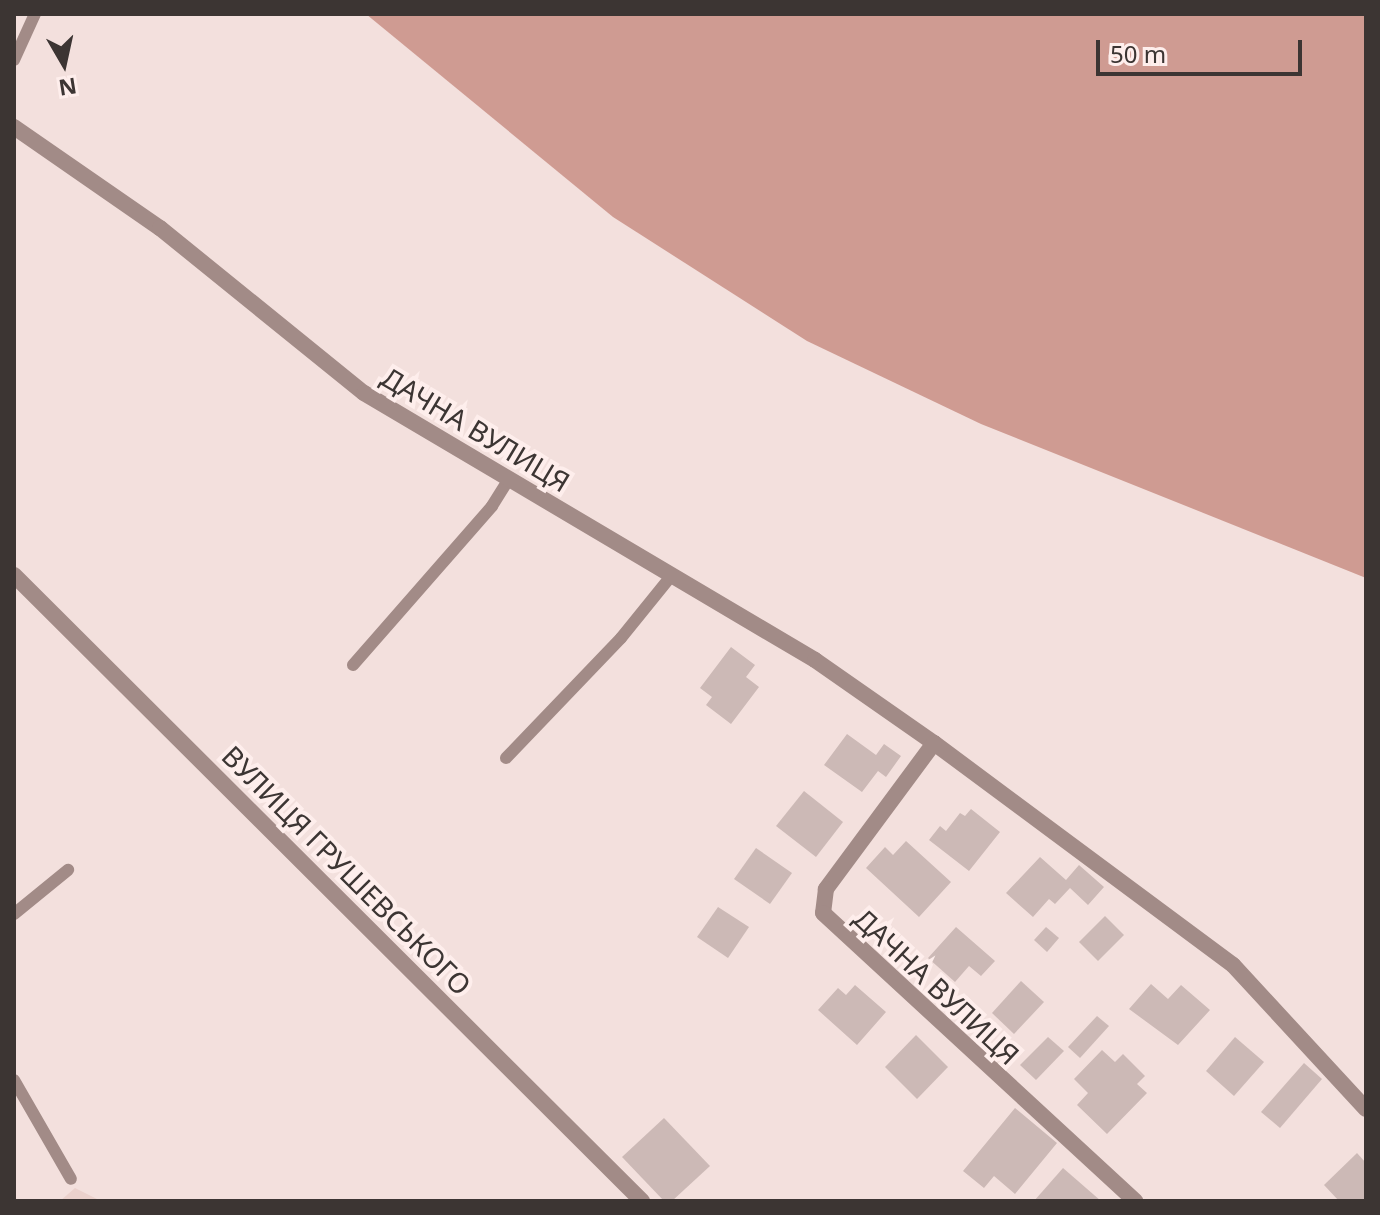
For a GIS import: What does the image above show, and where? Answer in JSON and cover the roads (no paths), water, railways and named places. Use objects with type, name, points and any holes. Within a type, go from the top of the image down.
[{"type":"street","name":"ДАЧНА ВУЛИЦЯ","points":[[14,127],[160,228],[364,393],[815,660],[934,743],[1233,965],[1366,1109]]},
{"type":"street","name":"ВУЛИЦЯ ГРУШЕВСЬКОГО","points":[[15,577],[642,1201]]},
{"type":"street","name":"ДАЧНА ВУЛИЦЯ","points":[[934,743],[826,889],[823,913],[1135,1201]]},
{"type":"lane","points":[[14,60],[35,14]]},
{"type":"lane","points":[[353,665],[492,506],[509,479]]},
{"type":"lane","points":[[506,758],[621,638],[672,575]]},
{"type":"lane","points":[[14,914],[68,870]]},
{"type":"lane","points":[[14,1080],[71,1179]]}]
